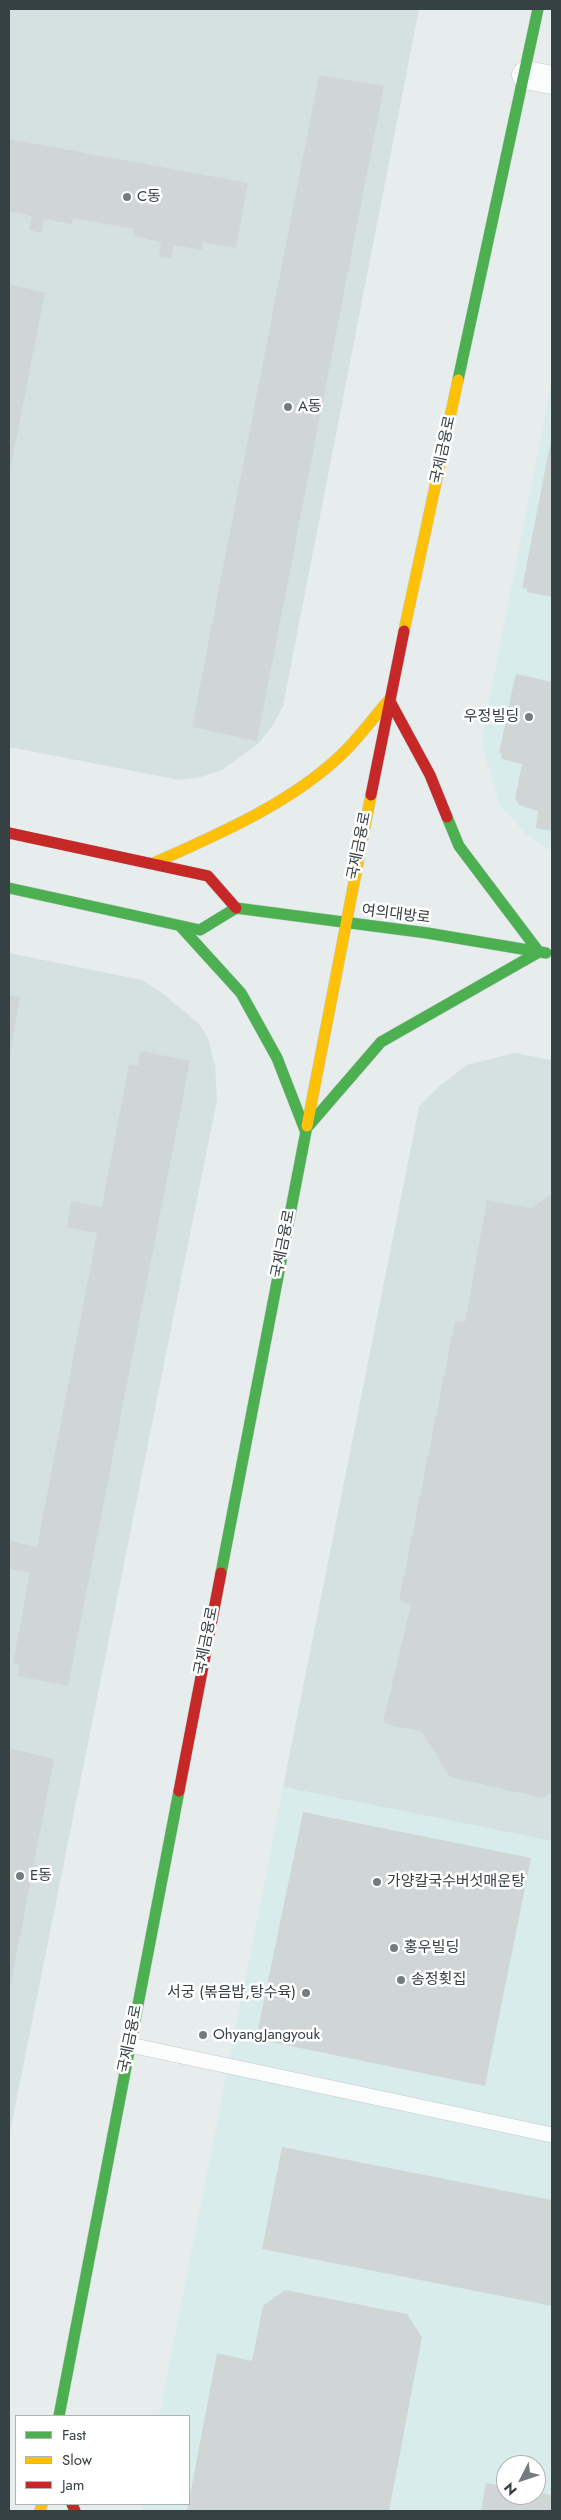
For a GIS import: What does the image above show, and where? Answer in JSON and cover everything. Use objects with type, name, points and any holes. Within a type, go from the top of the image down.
[{"type":"street","name":"국제금융로","points":[[59,2415],[389,700],[526,75],[538,9]]},
{"type":"street","points":[[526,75],[552,80]]},
{"type":"street","points":[[154,862],[226,831],[294,791],[341,755],[389,700],[430,775],[459,846],[539,952],[381,1042],[305,1130],[276,1058],[241,993],[181,927]]},
{"type":"street","points":[[9,833],[154,862],[208,876],[236,908],[200,930],[181,927],[108,908],[9,888]]},
{"type":"street","name":"여의대방로","points":[[236,908],[345,924],[427,933],[552,954]]},
{"type":"lane","points":[[130,2045],[552,2135]]},
{"type":"shaded area","points":[[9,9],[419,9],[283,706],[273,725],[258,744],[222,770],[201,777],[180,780],[9,747]]},
{"type":"shaded area","points":[[552,379],[552,850],[547,849],[524,832],[499,804],[481,742]]},
{"type":"shaded area","points":[[9,953],[142,980],[161,992],[199,1024],[208,1038],[215,1065],[217,1100],[9,2137]]},
{"type":"shaded area","points":[[514,1053],[552,1060],[552,1841],[283,1787],[419,1107],[437,1088],[467,1065]]},
{"type":"shaded area","points":[[283,1787],[552,1841],[552,2511],[143,2511],[143,2505],[190,2505],[190,2415],[159,2415]]},
{"type":"building","name":"A동","points":[[319,75],[384,86],[257,741],[192,727]]},
{"type":"building","name":"C동","points":[[9,139],[248,183],[236,248],[203,242],[202,250],[174,245],[171,259],[159,257],[161,242],[133,236],[134,229],[73,218],[72,224],[44,219],[41,233],[29,230],[32,216],[9,211]]},
{"type":"building","points":[[9,285],[45,292],[10,471],[9,471]]},
{"type":"building","points":[[551,440],[552,597],[527,592],[527,589],[522,588]]},
{"type":"building","name":"우정빌딩","points":[[517,674],[552,682],[552,831],[536,828],[538,811],[519,805],[515,798],[522,764],[501,758],[502,753],[499,753]]},
{"type":"building","points":[[9,995],[20,997],[10,1055],[9,1055]]},
{"type":"building","points":[[141,1051],[190,1061],[68,1686],[18,1676],[20,1665],[13,1663],[30,1572],[9,1569],[9,1541],[37,1547],[97,1233],[67,1227],[71,1201],[102,1207],[129,1064],[138,1066]]},
{"type":"building","points":[[552,1194],[552,1792],[543,1798],[450,1777],[422,1732],[383,1723],[411,1604],[399,1601],[455,1321],[465,1322],[487,1200],[531,1208]]},
{"type":"building","name":"E동","points":[[9,1748],[54,1759],[10,1988],[9,1988]]},
{"type":"building","name":"홍우빌딩","points":[[303,1812],[531,1858],[485,2086],[256,2039]]},
{"type":"building","points":[[282,2147],[552,2200],[552,2306],[262,2249]]},
{"type":"building","points":[[285,2290],[407,2314],[422,2337],[389,2511],[187,2511],[188,2505],[190,2505],[190,2495],[217,2353],[252,2361],[263,2306]]},
{"type":"building","points":[[486,2483],[496,2484],[496,2505],[546,2505],[546,2494],[552,2495],[552,2511],[481,2511]]},
{"type":"traffic: fast","points":[[458,380],[538,9]]},
{"type":"traffic: fast","points":[[181,927],[241,993],[277,1058],[305,1130],[381,1042],[539,952],[459,846],[447,817]]},
{"type":"traffic: fast","points":[[9,888],[200,930],[236,908],[427,933],[546,953]]},
{"type":"traffic: fast","points":[[221,1573],[307,1126]]},
{"type":"traffic: fast","points":[[59,2415],[179,1791]]},
{"type":"traffic: slow","points":[[404,631],[458,380]]},
{"type":"traffic: slow","points":[[154,863],[228,829],[300,788],[341,755],[389,700],[391,703]]},
{"type":"traffic: slow","points":[[307,1126],[371,795]]},
{"type":"traffic: slow","points":[[40,2511],[42,2505]]},
{"type":"traffic: jam","points":[[371,795],[404,631]]},
{"type":"traffic: jam","points":[[391,703],[430,775],[447,817]]},
{"type":"traffic: jam","points":[[9,833],[208,876],[236,908]]},
{"type":"traffic: jam","points":[[179,1791],[221,1573]]},
{"type":"traffic: jam","points":[[72,2505],[75,2511]]},
{"type":"place","name":"C동","points":[[127,197]]},
{"type":"place","name":"A동","points":[[288,407]]},
{"type":"place","name":"우정빌딩","points":[[529,717]]},
{"type":"place","name":"E동","points":[[20,1876]]},
{"type":"place","name":"가양칼국수버섯매운탕","points":[[377,1882]]},
{"type":"place","name":"홍우빌딩","points":[[394,1948]]},
{"type":"place","name":"송정횟집","points":[[401,1980]]},
{"type":"place","name":"서궁 (볶음밥,탕수육)","points":[[306,1993]]},
{"type":"place","name":"OhyangJangyouk","points":[[203,2035]]}]
